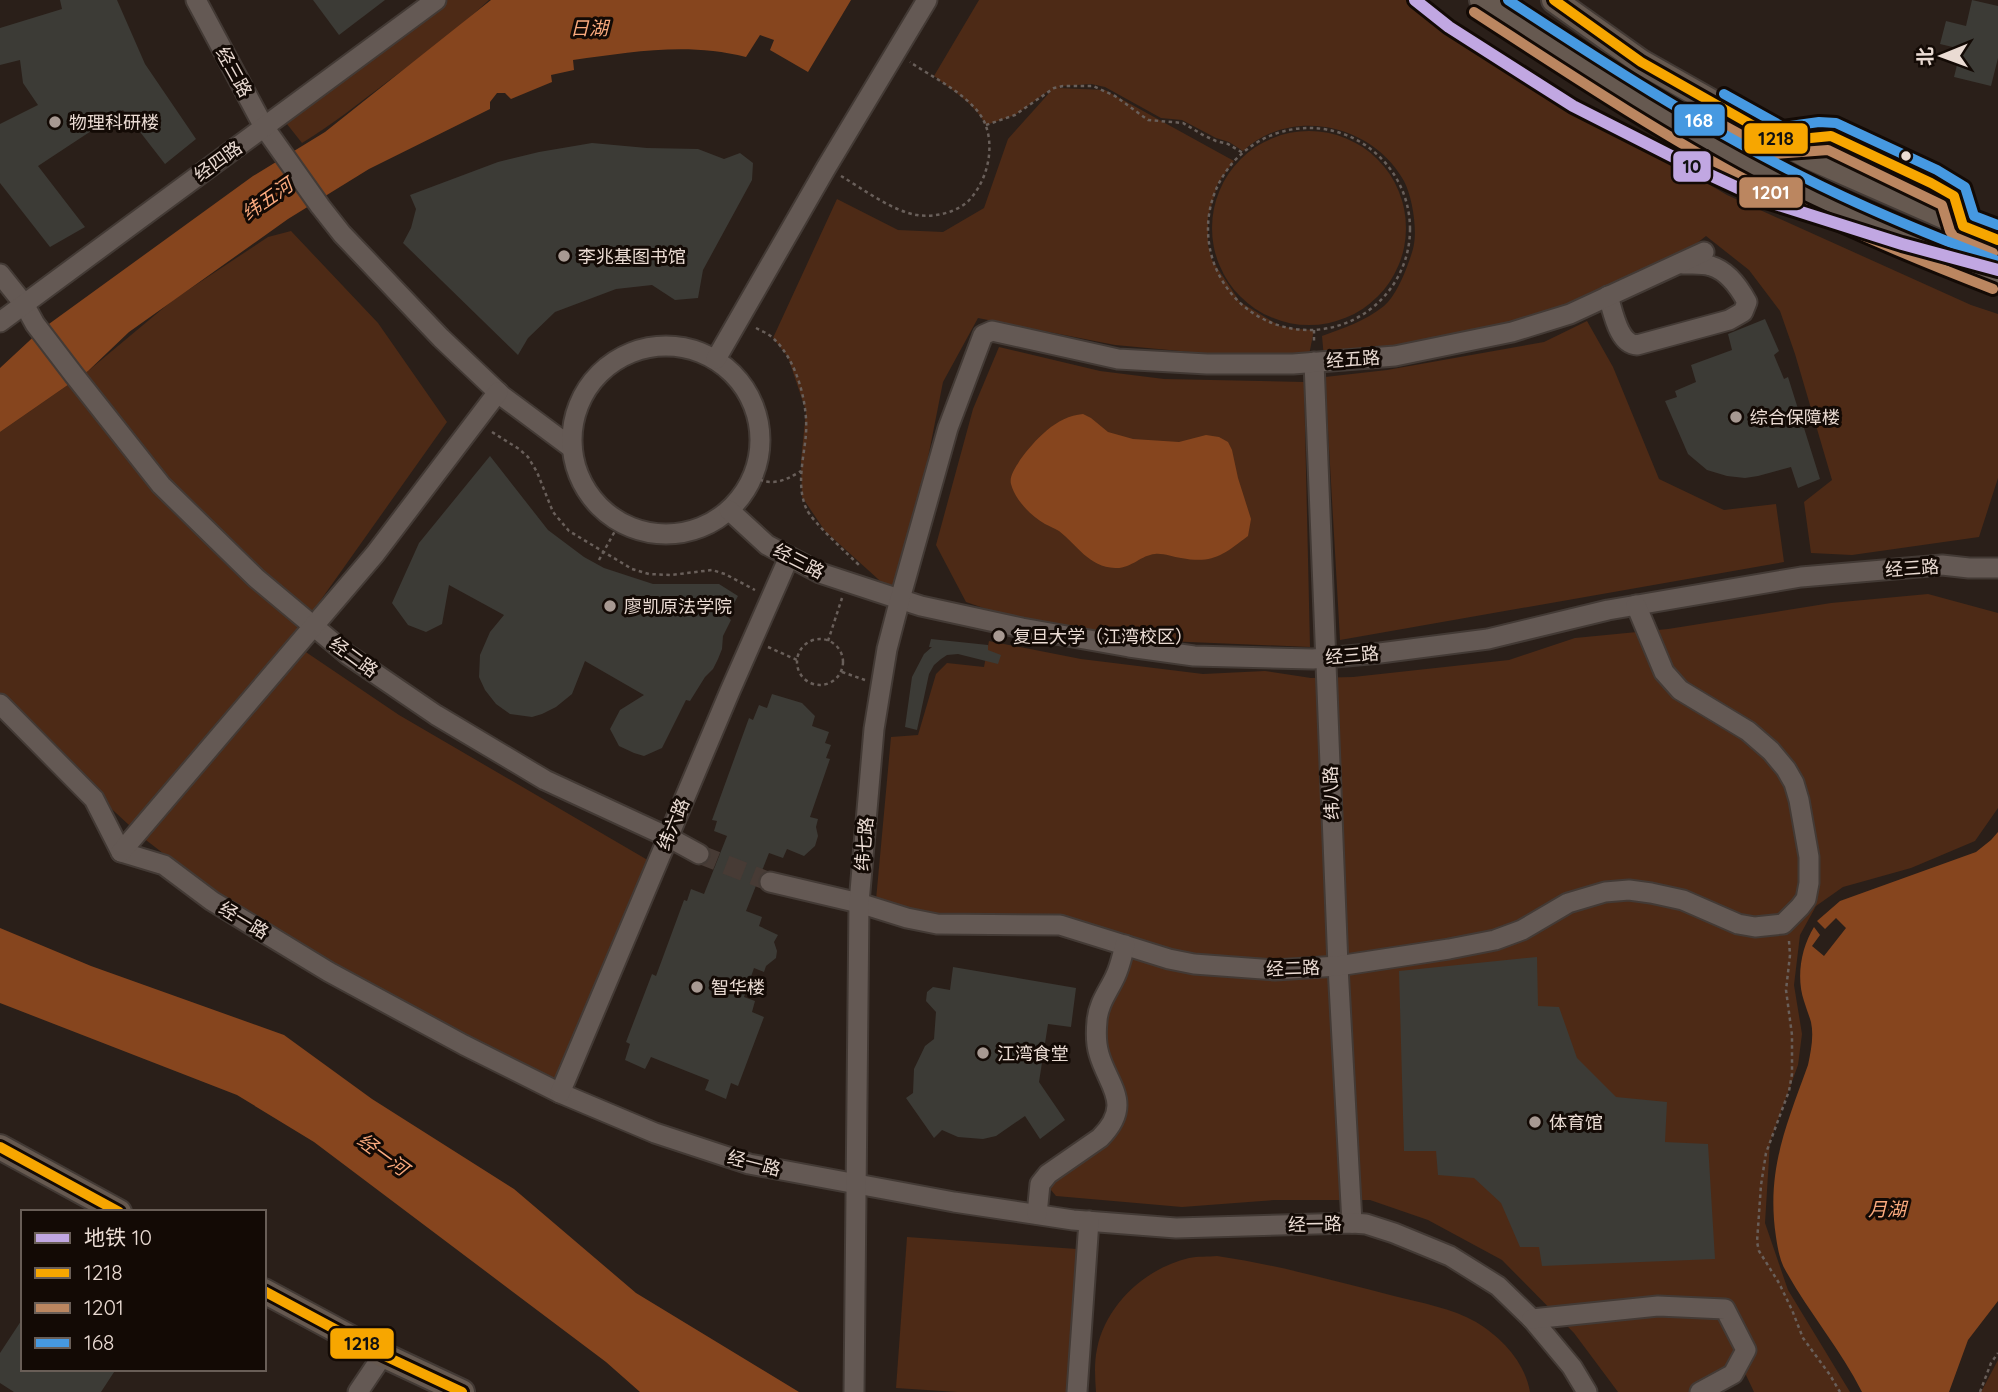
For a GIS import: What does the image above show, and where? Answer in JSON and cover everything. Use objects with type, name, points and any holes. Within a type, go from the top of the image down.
[{"type":"main road","points":[[1482,0],[1619,90],[1798,190],[1919,246],[1998,276]]},
{"type":"main road","points":[[1554,0],[1641,62],[1809,157],[1998,240]]},
{"type":"main road","points":[[0,1147],[115,1210]]},
{"type":"main road","points":[[0,1161],[89,1210]]},
{"type":"main road","points":[[266,1292],[426,1392]]},
{"type":"main road","points":[[266,1308],[379,1362],[461,1392]]},
{"type":"lane","name":"经三路","points":[[196,0],[264,127],[320,206],[342,234],[498,392]]},
{"type":"lane","name":"经四路","points":[[0,322],[436,0]]},
{"type":"lane","points":[[716,359],[826,168],[928,0]]},
{"type":"lane","name":"经五路","points":[[987,332],[1118,359],[1207,364],[1293,364],[1395,356],[1512,332],[1570,314],[1704,251]]},
{"type":"lane","points":[[1608,296],[1620,329],[1631,345],[1729,320],[1743,312],[1747,302],[1740,289],[1726,274],[1711,265],[1678,264]]},
{"type":"lane","points":[[0,274],[24,304]]},
{"type":"lane","name":"经二路","points":[[24,304],[35,324],[161,485],[256,578],[314,627],[436,715],[545,780],[699,854]]},
{"type":"lane","name":"纬七路","points":[[854,1383],[859,903],[874,729],[887,649],[948,428],[979,346],[987,332]]},
{"type":"lane","points":[[668,345],[694,349],[716,359],[730,370],[743,383],[755,408],[761,434],[758,462],[753,477],[747,489],[729,510],[700,528],[671,534],[633,528],[605,512],[587,490],[577,470],[572,449],[572,432],[580,401],[595,377],[618,358],[641,348],[668,345]]},
{"type":"lane","name":"纬八路","points":[[1314,362],[1338,966],[1352,1223]]},
{"type":"lane","points":[[0,704],[94,799],[121,852],[375,554],[498,392],[572,449]]},
{"type":"lane","name":"经三路","points":[[729,510],[767,545],[820,573],[922,606],[1022,628],[1194,656],[1325,658],[1488,639],[1608,610],[1801,577],[1942,565],[1998,568]]},
{"type":"lane","name":"纬六路","points":[[561,1093],[789,557]]},
{"type":"lane","points":[[1636,605],[1664,672],[1680,690],[1748,731],[1771,751],[1794,783],[1809,857],[1809,883],[1806,899],[1783,924]]},
{"type":"lane","name":"经一路","points":[[121,852],[164,865],[212,901],[328,972],[464,1045],[561,1093],[654,1133],[749,1164],[857,1185],[1089,1221],[1177,1228],[1352,1223],[1366,1224],[1394,1233],[1450,1256],[1498,1286],[1532,1319],[1572,1367],[1587,1392]]},
{"type":"lane","name":"经二路","points":[[770,882],[937,924],[1060,925],[1169,959],[1194,964],[1275,970],[1338,966],[1495,940],[1522,930],[1568,903],[1605,892],[1629,890],[1683,900],[1738,924],[1755,927],[1783,924]]},
{"type":"lane","points":[[1037,1214],[1040,1184],[1048,1174],[1100,1138],[1113,1121],[1116,1094],[1099,1054],[1097,1018],[1101,1001],[1116,976],[1125,945]]},
{"type":"lane","points":[[1077,1392],[1089,1221]]},
{"type":"lane","points":[[1532,1319],[1658,1306],[1725,1309],[1746,1350],[1733,1374],[1700,1392]]},
{"type":"lane","points":[[358,1392],[379,1362]]},
{"type":"path","points":[[826,168],[899,210],[925,217],[961,206],[970,200],[977,190],[988,164],[986,125],[963,98],[897,53]]},
{"type":"path","points":[[986,125],[1015,115],[1054,88],[1093,86],[1115,96],[1148,120],[1183,123],[1243,153]]},
{"type":"path","points":[[1321,128],[1357,139],[1388,164],[1400,183],[1405,198],[1409,214],[1409,244],[1396,280],[1374,307],[1356,319],[1334,327],[1297,329],[1280,326],[1257,315],[1234,295],[1212,260],[1208,245],[1208,217],[1218,183],[1243,153],[1268,136],[1295,129],[1321,128]]},
{"type":"path","points":[[739,318],[773,338],[788,357],[799,383],[806,411],[802,471],[803,497],[807,511],[863,568]]},
{"type":"path","points":[[475,422],[528,457],[553,512],[569,531],[632,569],[649,574],[671,575],[712,570],[771,598]]},
{"type":"path","points":[[753,477],[766,483],[783,480],[802,471]]},
{"type":"path","points":[[598,560],[620,522]]},
{"type":"path","points":[[828,641],[847,582]]},
{"type":"path","points":[[752,640],[797,660]]},
{"type":"path","points":[[811,641],[828,641],[840,649],[842,672],[828,685],[812,684],[800,674],[797,660],[802,647],[811,641]]},
{"type":"path","points":[[842,672],[881,685]]},
{"type":"path","points":[[1783,924],[1790,944],[1786,990],[1792,1035],[1792,1074],[1786,1100],[1766,1153],[1757,1242],[1759,1251],[1785,1294],[1803,1338],[1840,1392]]},
{"type":"path","points":[[1980,1392],[1991,1363],[1998,1353]]},
{"type":"shaded area","points":[[441,0],[489,0],[426,53],[302,143],[283,119]]},
{"type":"shaded area","points":[[979,0],[1416,0],[1491,56],[1727,195],[1971,305],[1998,314],[1998,478],[1979,537],[1852,555],[1811,553],[1804,502],[1832,480],[1795,354],[1780,311],[1749,270],[1706,236],[1687,251],[1567,309],[1509,328],[1324,358],[1322,336],[1362,320],[1384,306],[1404,275],[1414,244],[1415,229],[1407,187],[1390,162],[1373,146],[1352,135],[1330,128],[1307,126],[1284,129],[1262,137],[1243,151],[1182,120],[1161,118],[1105,87],[1091,84],[1058,88],[1105,90],[1234,161],[1218,183],[1208,217],[1208,245],[1212,260],[1240,302],[1280,326],[1314,330],[1309,355],[1212,354],[1115,345],[978,318],[943,382],[900,599],[825,531],[802,497],[801,461],[806,411],[788,357],[773,338],[837,199],[898,230],[943,232],[984,208],[1008,139],[1051,91],[1015,115],[986,125],[969,104],[934,76]]},
{"type":"shaded area","points":[[1309,131],[1328,132],[1346,138],[1378,159],[1399,191],[1405,209],[1405,247],[1399,265],[1378,297],[1346,318],[1328,324],[1309,325],[1290,324],[1272,318],[1240,297],[1219,265],[1213,247],[1212,228],[1213,209],[1219,191],[1240,159],[1272,138],[1290,132]]},
{"type":"shaded area","points":[[291,231],[378,323],[447,422],[291,642],[399,715],[651,862],[560,1086],[363,984],[225,901],[142,837],[0,698],[0,432],[88,371],[173,300],[268,237]]},
{"type":"shaded area","points":[[1587,321],[1613,367],[1659,479],[1724,510],[1776,504],[1784,562],[1340,640],[1325,377],[1387,370],[1544,342]]},
{"type":"shaded area","points":[[999,347],[1100,371],[1164,379],[1304,382],[1310,647],[1142,640],[995,612],[966,602],[936,545],[973,409]]},
{"type":"shaded area","points":[[1928,594],[1998,613],[1998,808],[1975,841],[1911,868],[1843,887],[1816,906],[1800,935],[1794,985],[1802,1034],[1798,1065],[1770,1142],[1765,1223],[1788,1290],[1850,1392],[1754,1392],[1745,1373],[1708,1392],[1618,1392],[1574,1333],[1502,1260],[1428,1220],[1370,1200],[1274,1200],[1182,1207],[1056,1196],[1046,1184],[1091,1156],[1110,1136],[1110,1064],[1102,1028],[1129,941],[942,919],[876,900],[891,737],[918,735],[936,674],[947,663],[984,667],[989,641],[1081,659],[1203,674],[1265,671],[1311,678],[1353,677],[1509,660],[1575,638],[1668,629],[1831,603]]},
{"type":"shaded area","points":[[907,1237],[1077,1249],[1067,1392],[957,1392],[896,1388]]},
{"type":"shaded area","points":[[1217,1256],[1328,1279],[1436,1306],[1467,1317],[1494,1335],[1511,1351],[1523,1371],[1530,1392],[1096,1392],[1095,1365],[1102,1333],[1109,1317],[1130,1290],[1143,1279],[1173,1263],[1189,1258]]},
{"type":"shaded area","points":[[1998,1360],[1998,1392],[1981,1392]]},
{"type":"water","points":[[491,0],[851,0],[808,72],[770,50],[774,40],[760,35],[746,57],[724,52],[681,49],[573,60],[574,70],[551,75],[552,82],[511,99],[505,93],[497,93],[490,102],[490,109],[369,169],[288,219],[129,332],[88,371],[0,432],[0,368],[42,329],[253,176],[325,132]]},
{"type":"water","points":[[1083,414],[1108,432],[1133,439],[1179,442],[1206,435],[1228,442],[1251,519],[1248,536],[1224,553],[1210,559],[1192,560],[1155,554],[1121,568],[1106,567],[1091,560],[1059,531],[1029,512],[1016,496],[1011,481],[1020,460],[1039,437],[1064,419]]},
{"type":"water","name":"月湖","points":[[1998,832],[1998,1301],[1968,1340],[1949,1392],[1862,1392],[1785,1269],[1776,1237],[1776,1170],[1812,1044],[1811,1022],[1800,982],[1803,953],[1814,927],[1820,935],[1812,946],[1824,956],[1846,928],[1836,918],[1825,929],[1817,921],[1840,901],[1976,852]]},
{"type":"water","name":"经一河","points":[[0,928],[91,966],[284,1035],[372,1099],[514,1189],[636,1293],[799,1392],[640,1392],[606,1362],[314,1142],[237,1095],[0,1003]]},
{"type":"building","name":"物理科研楼","points":[[60,0],[117,0],[145,64],[196,139],[165,164],[123,110],[38,166],[85,227],[50,247],[0,183],[0,124],[38,105],[23,83],[20,60],[0,65],[0,28],[62,9]]},
{"type":"building","points":[[313,0],[385,0],[339,35]]},
{"type":"building","points":[[1972,0],[1998,6],[1998,58],[1991,86],[1954,77],[1961,49],[1940,44],[1946,21],[1966,26]]},
{"type":"building","name":"李兆基图书馆","points":[[592,143],[698,149],[724,159],[740,153],[753,163],[752,180],[703,270],[698,298],[675,300],[652,285],[616,289],[555,312],[528,338],[518,355],[403,243],[411,228],[416,209],[410,195],[498,162]]},
{"type":"building","name":"综合保障楼","points":[[1765,319],[1779,351],[1774,355],[1784,379],[1788,377],[1820,479],[1798,488],[1791,467],[1745,478],[1707,470],[1688,454],[1665,401],[1677,397],[1675,391],[1696,382],[1691,365],[1732,350],[1728,334]]},
{"type":"building","name":"廖凯原法学院","points":[[490,456],[548,530],[584,557],[604,568],[653,584],[719,584],[738,596],[727,616],[731,620],[713,669],[690,701],[686,700],[662,748],[644,756],[619,746],[610,729],[620,710],[644,695],[585,661],[572,694],[542,714],[532,717],[510,714],[496,704],[479,677],[480,655],[490,632],[504,615],[449,585],[442,624],[426,632],[408,625],[392,603],[419,543]]},
{"type":"building","points":[[931,639],[988,645],[988,650],[1001,655],[998,664],[958,654],[947,655],[934,665],[929,674],[917,730],[905,727],[912,677],[924,654],[932,647],[929,647]]},
{"type":"building","points":[[772,694],[802,703],[815,716],[812,726],[829,732],[825,743],[831,745],[826,758],[830,759],[810,817],[818,819],[815,846],[804,856],[787,849],[783,858],[769,853],[746,911],[762,917],[759,926],[778,935],[774,942],[777,951],[776,958],[766,966],[764,972],[754,968],[744,997],[755,1001],[752,1012],[764,1017],[738,1086],[731,1083],[726,1099],[705,1090],[709,1080],[651,1057],[645,1069],[625,1060],[630,1044],[626,1042],[652,974],[656,976],[684,900],[687,901],[691,889],[704,894],[727,836],[714,831],[717,821],[712,820],[749,718],[753,720],[759,705],[767,708]]},
{"type":"building","name":"体育馆","points":[[1537,957],[1538,1006],[1559,1007],[1577,1058],[1616,1097],[1667,1102],[1665,1142],[1708,1144],[1715,1259],[1542,1266],[1539,1247],[1520,1247],[1501,1203],[1474,1178],[1438,1175],[1436,1151],[1404,1151],[1399,971]]},
{"type":"building","name":"江湾食堂","points":[[953,967],[1076,988],[1071,1027],[1048,1024],[1039,1082],[1065,1120],[1040,1139],[1025,1116],[996,1136],[983,1139],[958,1137],[942,1130],[934,1138],[906,1098],[913,1093],[914,1069],[925,1046],[934,1039],[936,1012],[926,1001],[927,992],[933,987],[950,990]]},
{"type":"building","points":[[21,1321],[21,1371],[115,1371],[101,1392],[14,1392],[0,1383],[0,1353]]},
{"type":"tunnel","points":[[699,854],[770,882]]},
{"type":"metro line","name":"10","points":[[1415,0],[1449,27],[1573,106],[1766,201],[1902,244],[1998,270]]},
{"type":"transit line","name":"168","points":[[1508,0],[1653,93],[1765,157],[1875,211],[1998,261]]},
{"type":"transit line","name":"1218","points":[[1554,0],[1641,62],[1780,141],[1831,136],[1931,183],[1954,196],[1963,226],[1998,240]]},
{"type":"transit line","name":"1201","points":[[1474,12],[1645,121],[1750,182],[1870,239],[1993,289]]},
{"type":"transit line","name":"168","points":[[1724,94],[1783,127],[1819,122],[1836,123],[1937,170],[1965,187],[1974,216],[1998,225]]},
{"type":"transit line","name":"1201","points":[[1710,118],[1776,154],[1828,150],[1942,205],[1954,237],[1993,253]]},
{"type":"transit line","name":"1218","points":[[0,1147],[115,1210]]},
{"type":"transit line","name":"1218","points":[[266,1292],[383,1355],[462,1392]]},
{"type":"place","name":"物理科研楼","points":[[55,122]]},
{"type":"place","name":"李兆基图书馆","points":[[564,256]]},
{"type":"place","name":"综合保障楼","points":[[1736,417]]},
{"type":"place","name":"廖凯原法学院","points":[[610,606]]},
{"type":"place","name":"复旦大学（江湾校区）","points":[[999,636]]},
{"type":"place","name":"智华楼","points":[[697,987]]},
{"type":"place","name":"江湾食堂","points":[[983,1053]]},
{"type":"place","name":"体育馆","points":[[1535,1122]]},
{"type":"water label","name":"日湖","points":[[589,28]]},
{"type":"water label","name":"纬五河","points":[[267,199]]}]
